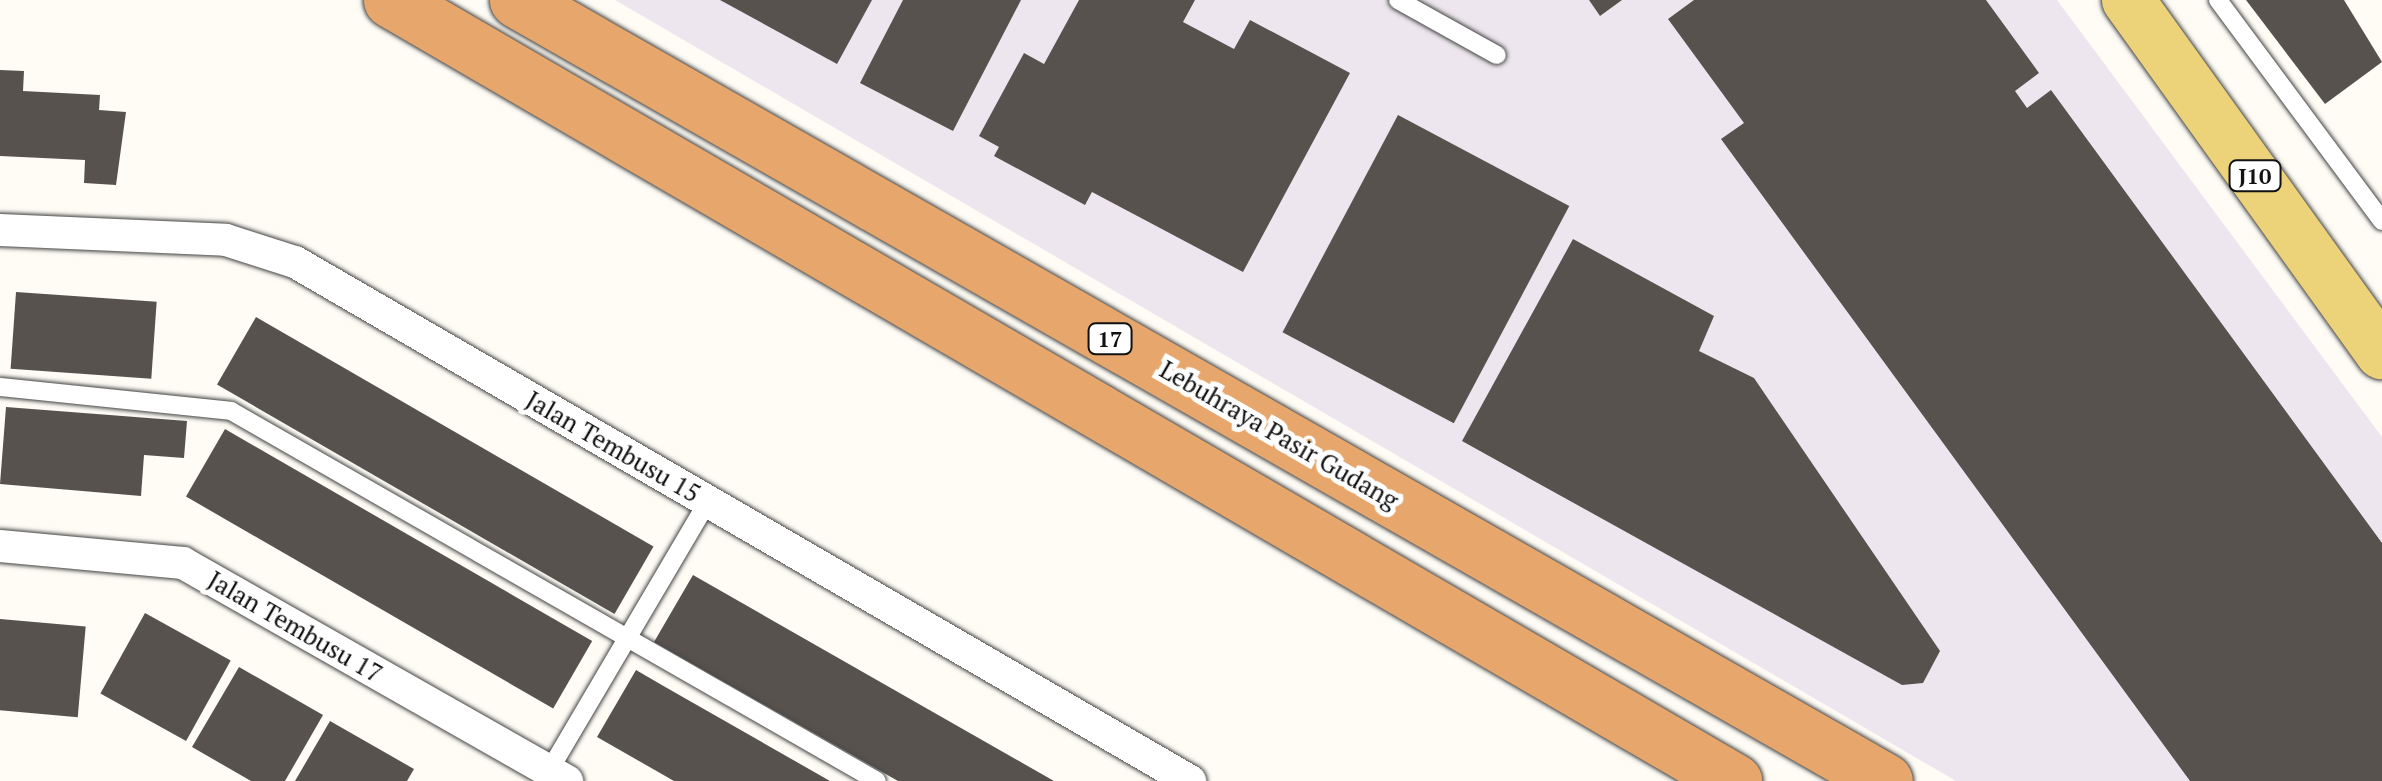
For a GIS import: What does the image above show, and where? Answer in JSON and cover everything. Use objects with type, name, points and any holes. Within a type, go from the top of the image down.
[{"type":"highway","points":[[392,0],[1734,781]]},
{"type":"highway","name":"Lebuhraya Pasir Gudang","points":[[517,0],[1884,781]]},
{"type":"main road","name":"J10","points":[[2128,0],[2382,353]]},
{"type":"street","name":"Jalan Tembusu 15","points":[[0,230],[256,245],[1190,781]]},
{"type":"street","name":"Jalan Tembusu 17","points":[[0,546],[183,564],[558,776]]},
{"type":"lane","points":[[1398,0],[1497,56]]},
{"type":"lane","points":[[2218,0],[2382,221]]},
{"type":"lane","points":[[0,387],[231,412],[877,781]]},
{"type":"lane","points":[[558,776],[629,640],[708,502]]},
{"type":"shaded area","points":[[615,0],[2057,0],[2382,437],[2382,781],[1956,781]]},
{"type":"building","points":[[720,0],[872,0],[837,64]]},
{"type":"building","points":[[903,0],[1021,0],[953,131],[860,83]]},
{"type":"building","points":[[1079,0],[1195,0],[1183,22],[1234,49],[1250,20],[1350,73],[1243,272],[1092,192],[1085,205],[994,156],[999,147],[979,136],[1024,53],[1044,64]]},
{"type":"building","points":[[1589,0],[1622,0],[1600,16]]},
{"type":"building","points":[[1694,0],[1986,0],[2039,73],[2015,91],[2027,108],[2051,90],[2382,543],[2382,781],[2190,781],[1721,139],[1744,123],[1668,19]]},
{"type":"building","points":[[2246,0],[2344,0],[2382,62],[2325,104]]},
{"type":"building","points":[[0,70],[24,71],[23,91],[100,95],[99,110],[126,112],[116,185],[84,183],[85,160],[0,156]]},
{"type":"building","points":[[1398,115],[1569,206],[1454,423],[1283,332]]},
{"type":"building","points":[[1573,239],[1714,316],[1699,351],[1754,378],[1940,651],[1923,683],[1902,685],[1462,441]]},
{"type":"building","points":[[16,292],[157,302],[151,379],[11,369]]},
{"type":"building","points":[[256,317],[654,546],[615,614],[217,385]]},
{"type":"building","points":[[6,407],[187,421],[184,458],[144,455],[141,496],[0,484]]},
{"type":"building","points":[[225,429],[592,641],[553,709],[186,497]]},
{"type":"building","points":[[693,575],[1054,781],[898,781],[654,642]]},
{"type":"building","points":[[145,613],[231,661],[186,741],[100,693]]},
{"type":"building","points":[[0,619],[86,626],[78,717],[0,710]]},
{"type":"building","points":[[239,667],[323,715],[285,781],[251,781],[192,747]]},
{"type":"building","points":[[636,670],[830,781],[674,781],[597,737]]},
{"type":"building","points":[[330,721],[414,769],[407,781],[295,781]]}]
